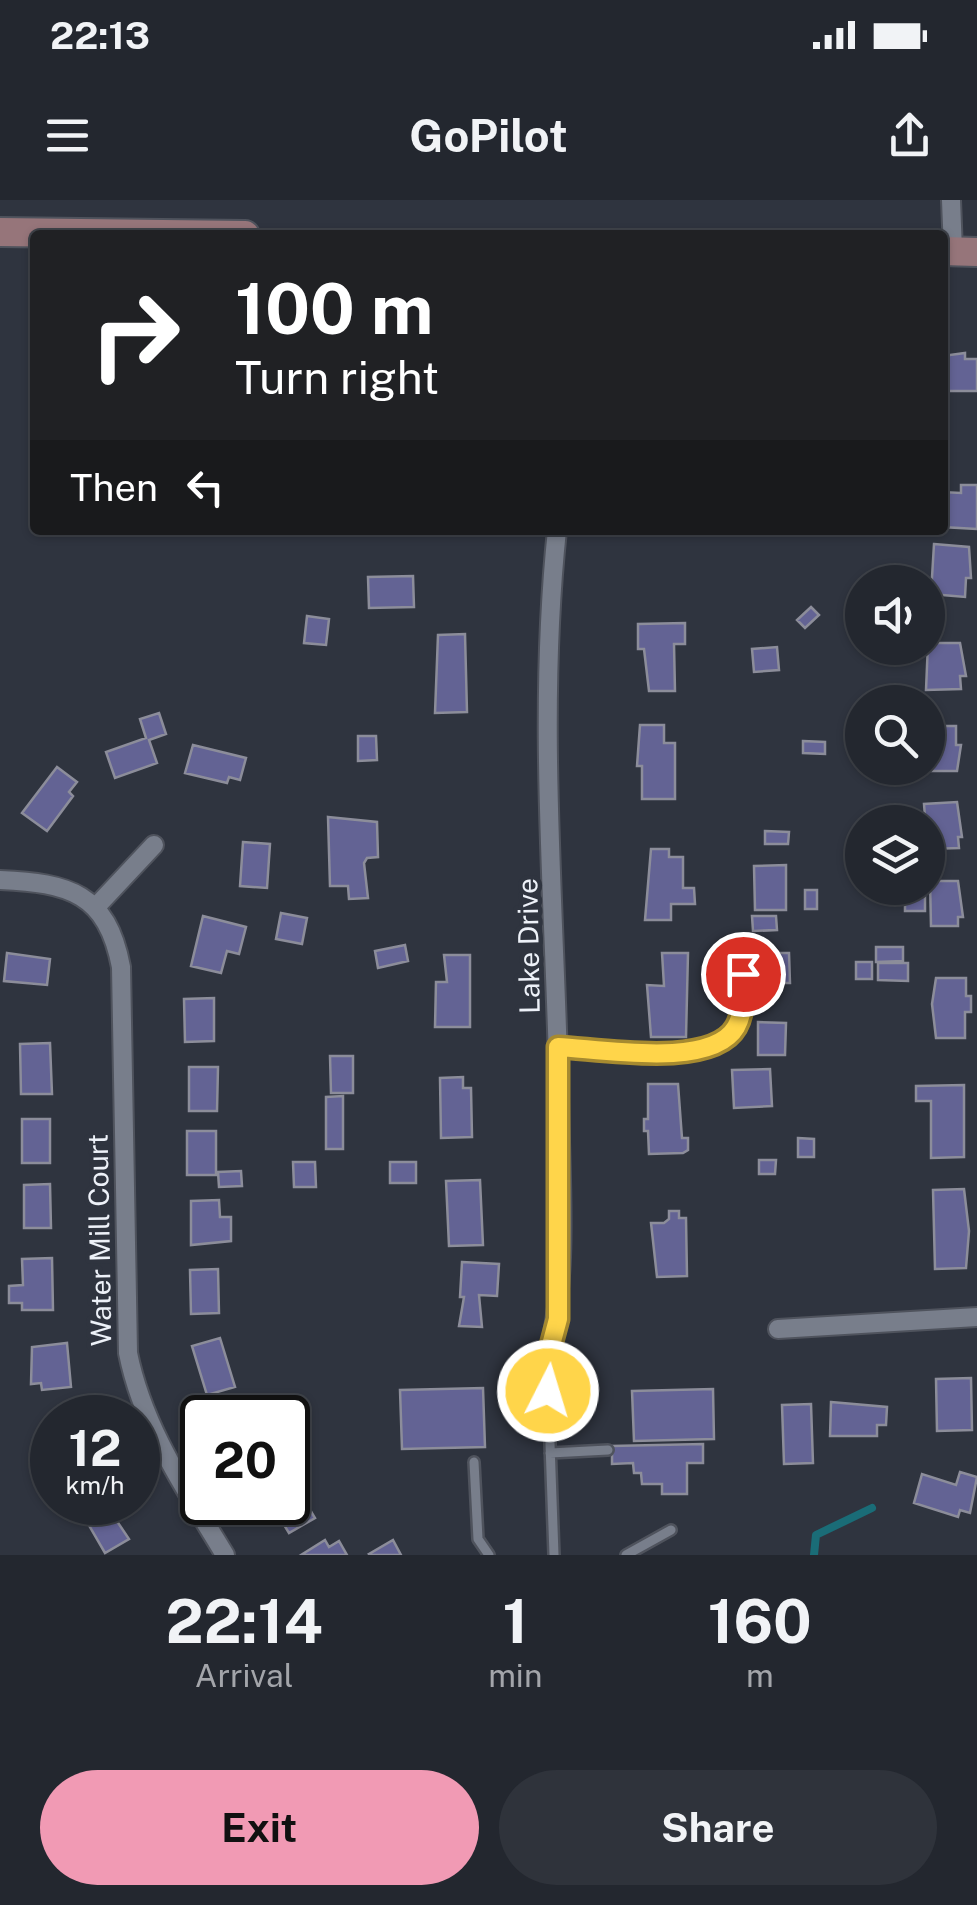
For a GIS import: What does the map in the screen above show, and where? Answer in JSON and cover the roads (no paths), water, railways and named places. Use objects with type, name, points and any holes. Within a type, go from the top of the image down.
[{"type":"main road","points":[[0,232],[30,232]]},
{"type":"street","points":[[951,200],[958,251]]},
{"type":"street","name":"Lake Drive","points":[[547,1360],[558,1319],[558,1047],[546,666],[557,535]]},
{"type":"street","points":[[0,880],[67,888],[96,908],[154,845]]},
{"type":"street","name":"Water Mill Court","points":[[96,908],[114,932],[121,967],[125,1282],[132,1372],[160,1445],[225,1555]]},
{"type":"street","points":[[778,1329],[977,1317]]},
{"type":"lane","points":[[558,1047],[690,1053],[713,1048],[737,1026],[743,1004],[743,974]]},
{"type":"lane","points":[[547,1360],[554,1555]]},
{"type":"lane","points":[[550,1453],[608,1450]]},
{"type":"lane","points":[[474,1462],[478,1540],[489,1555]]},
{"type":"lane","points":[[626,1555],[670,1530]]},
{"type":"waterway","points":[[814,1555],[816,1535],[872,1508]]}]
